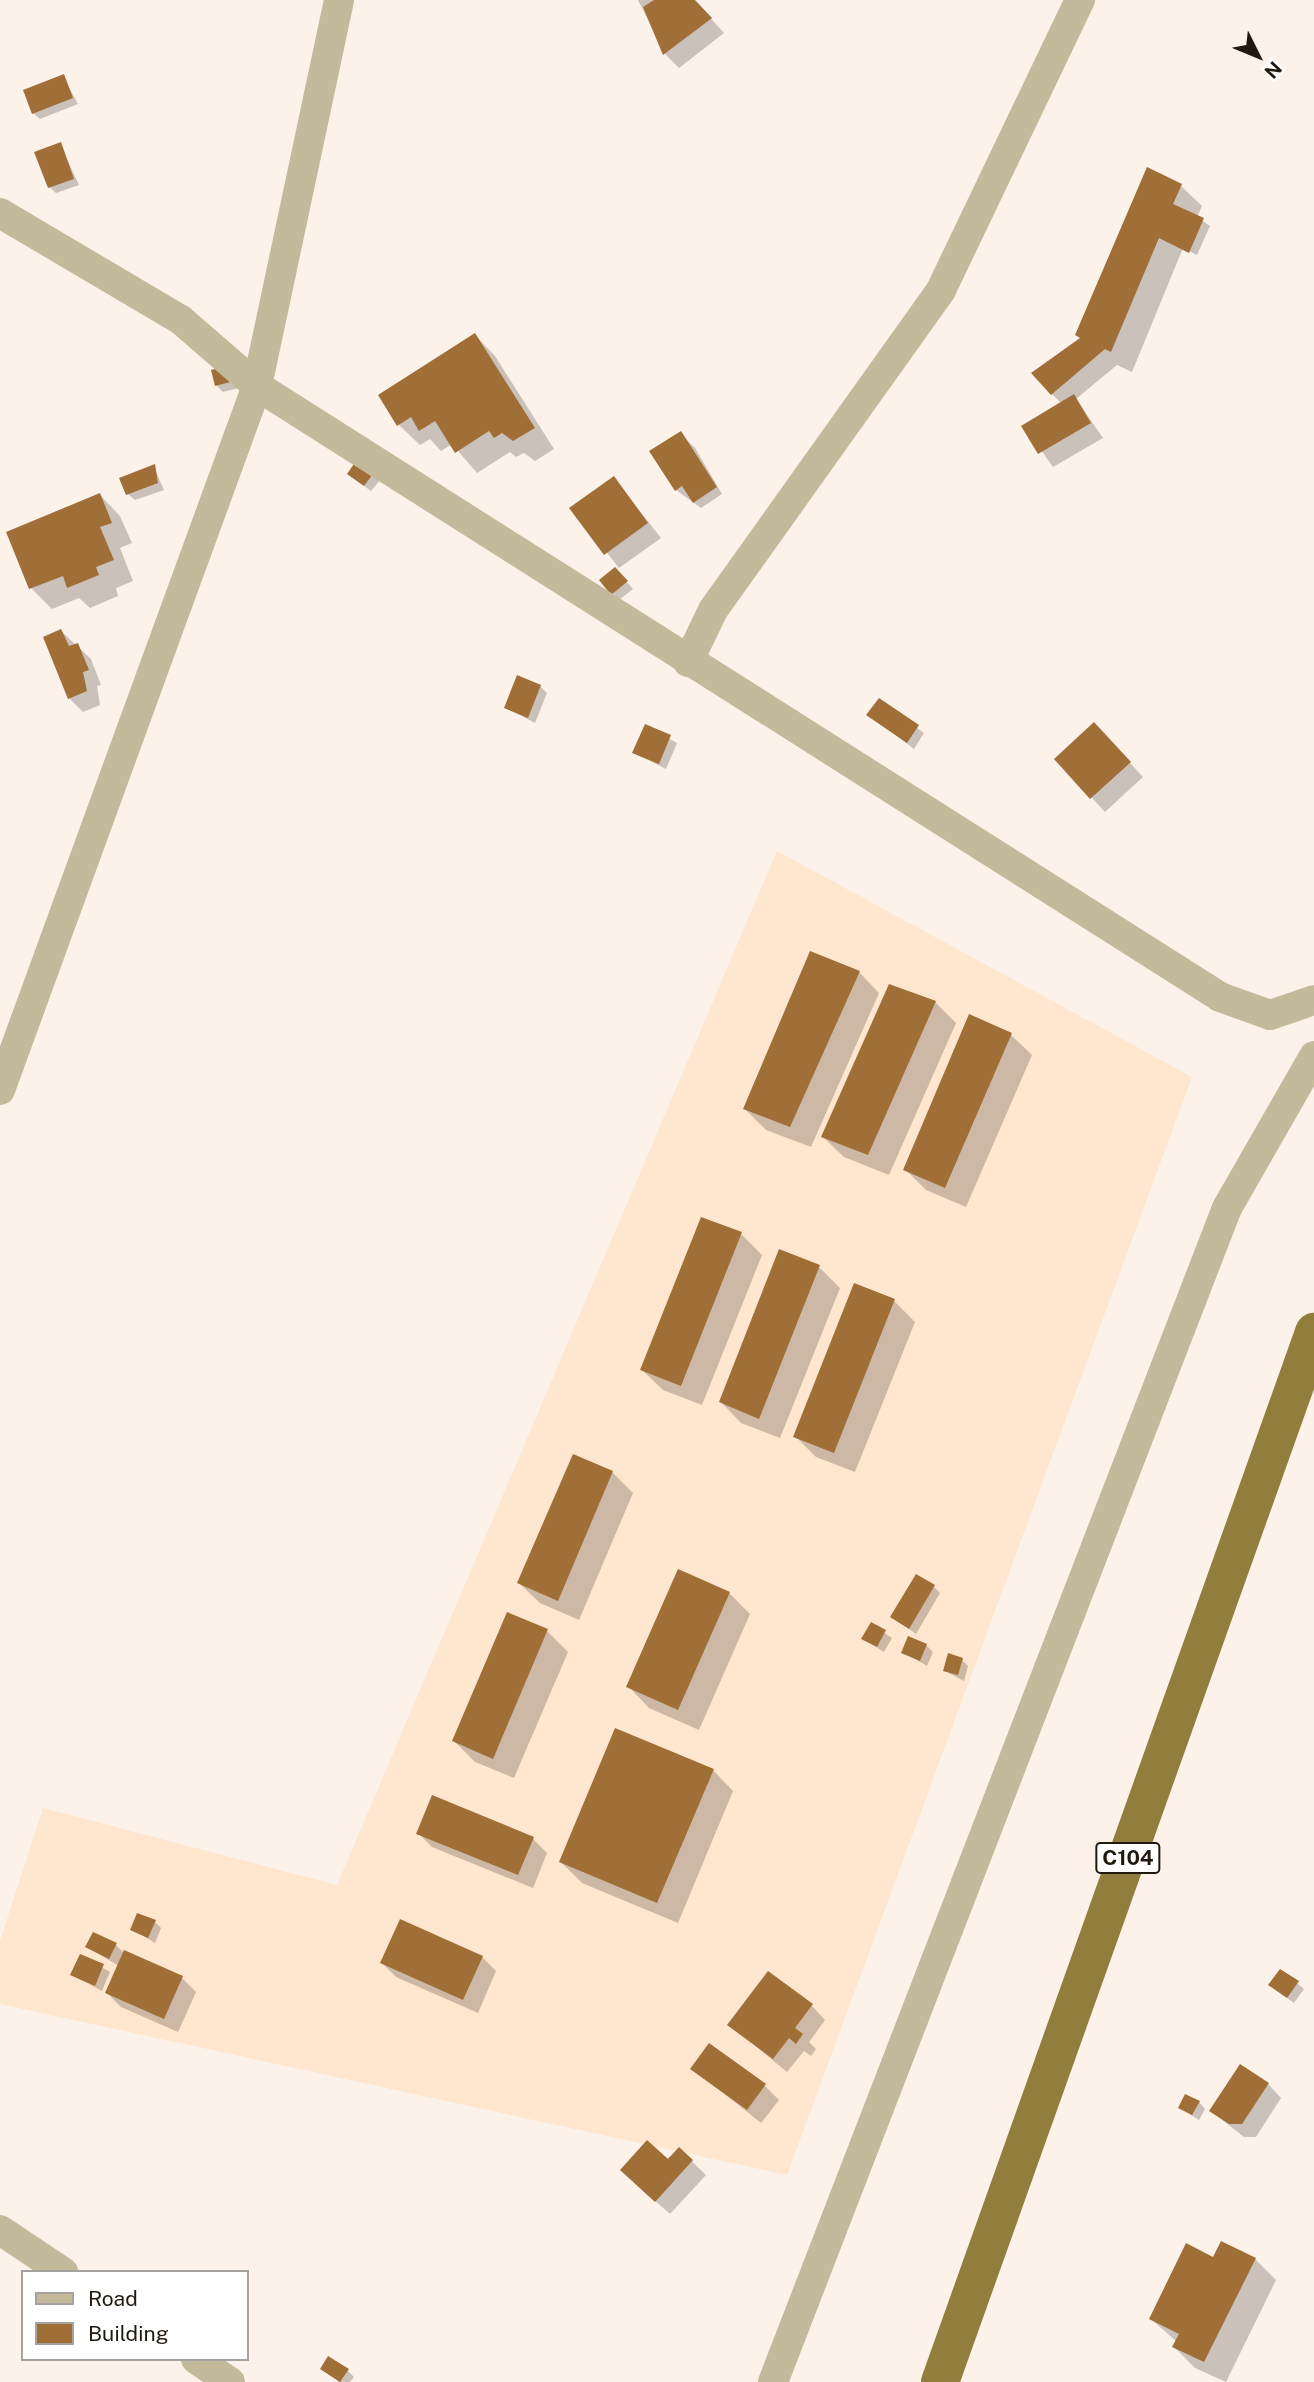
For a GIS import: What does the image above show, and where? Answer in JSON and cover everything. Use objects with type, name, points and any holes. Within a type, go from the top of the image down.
[{"type":"highway","name":"C104","points":[[940,2382],[1314,1332]]},
{"type":"street","points":[[0,1090],[257,386],[339,0]]},
{"type":"street","points":[[688,662],[713,610],[941,290],[1080,0]]},
{"type":"street","points":[[0,213],[181,320],[257,386],[688,662],[1220,997],[1270,1015],[1314,1000]]},
{"type":"street","points":[[773,2382],[1227,1208],[1314,1056]]},
{"type":"street","points":[[0,2230],[60,2270]]},
{"type":"street","points":[[199,2361],[230,2382]]},
{"type":"shaded area","points":[[777,851],[1192,1077],[787,2175],[0,2004],[0,1941],[43,1808],[337,1885]]},
{"type":"building","points":[[654,0],[695,0],[712,18],[663,55],[643,7]]},
{"type":"building","points":[[64,74],[73,98],[32,114],[23,90]]},
{"type":"building","points":[[61,142],[74,179],[48,188],[34,152]]},
{"type":"building","points":[[1147,167],[1182,184],[1173,204],[1204,218],[1189,253],[1159,238],[1111,352],[1105,349],[1051,395],[1031,373],[1080,338],[1075,335]]},
{"type":"building","points":[[475,333],[535,428],[513,441],[502,433],[494,438],[489,431],[455,453],[435,421],[419,431],[411,417],[397,426],[378,395]]},
{"type":"building","points":[[230,365],[234,381],[215,386],[211,370]]},
{"type":"building","points":[[1074,394],[1091,423],[1038,454],[1021,426]]},
{"type":"building","points":[[681,431],[717,487],[693,503],[682,486],[675,491],[649,451]]},
{"type":"building","points":[[358,458],[375,471],[364,486],[347,474]]},
{"type":"building","points":[[155,464],[158,483],[126,495],[119,478]]},
{"type":"building","points":[[614,476],[648,523],[604,555],[569,508]]},
{"type":"building","points":[[100,493],[112,523],[100,527],[114,560],[96,567],[99,575],[67,588],[63,576],[29,589],[6,532]]},
{"type":"building","points":[[615,567],[628,581],[611,595],[599,580]]},
{"type":"building","points":[[61,629],[69,646],[78,643],[89,670],[83,672],[87,691],[68,699],[43,637]]},
{"type":"building","points":[[517,675],[541,685],[528,718],[504,708]]},
{"type":"building","points":[[879,698],[919,725],[907,743],[866,715]]},
{"type":"building","points":[[1094,722],[1131,762],[1090,799],[1054,759]]},
{"type":"building","points":[[645,724],[671,735],[659,764],[632,753]]},
{"type":"building","points":[[810,951],[860,971],[790,1127],[743,1109]]},
{"type":"building","points":[[889,984],[936,1001],[868,1155],[821,1137]]},
{"type":"building","points":[[969,1014],[1012,1033],[945,1188],[903,1170]]},
{"type":"building","points":[[701,1217],[742,1232],[681,1386],[640,1370]]},
{"type":"building","points":[[779,1249],[820,1265],[759,1419],[719,1402]]},
{"type":"building","points":[[854,1283],[895,1299],[834,1453],[793,1437]]},
{"type":"building","points":[[573,1454],[613,1471],[558,1601],[517,1583]]},
{"type":"building","points":[[678,1569],[730,1592],[678,1710],[626,1687]]},
{"type":"building","points":[[916,1574],[935,1585],[909,1629],[890,1617]]},
{"type":"building","points":[[507,1612],[548,1629],[493,1759],[452,1741]]},
{"type":"building","points":[[871,1622],[886,1630],[877,1647],[861,1639]]},
{"type":"building","points":[[908,1636],[927,1644],[920,1661],[901,1653]]},
{"type":"building","points":[[948,1653],[963,1658],[958,1675],[943,1671]]},
{"type":"building","points":[[615,1728],[714,1769],[657,1903],[559,1862]]},
{"type":"building","points":[[432,1795],[534,1837],[518,1875],[416,1834]]},
{"type":"building","points":[[137,1913],[156,1920],[148,1938],[130,1930]]},
{"type":"building","points":[[400,1919],[483,1956],[463,2000],[380,1963]]},
{"type":"building","points":[[93,1932],[117,1943],[109,1959],[85,1947]]},
{"type":"building","points":[[124,1950],[183,1976],[164,2019],[105,1993]]},
{"type":"building","points":[[80,1954],[104,1964],[95,1986],[70,1975]]},
{"type":"building","points":[[1280,1969],[1299,1981],[1287,1998],[1268,1985]]},
{"type":"building","points":[[768,1971],[813,2004],[795,2028],[803,2034],[796,2044],[789,2038],[773,2059],[727,2025]]},
{"type":"building","points":[[709,2043],[766,2084],[747,2110],[690,2069]]},
{"type":"building","points":[[1240,2064],[1269,2083],[1242,2124],[1229,2124],[1209,2111]]},
{"type":"building","points":[[1185,2094],[1200,2101],[1192,2115],[1178,2108]]},
{"type":"building","points":[[647,2140],[668,2159],[679,2147],[693,2160],[655,2202],[620,2170]]},
{"type":"building","points":[[1221,2241],[1256,2258],[1204,2362],[1172,2347],[1179,2334],[1149,2319],[1186,2243],[1213,2257]]},
{"type":"building","points":[[328,2356],[349,2369],[340,2382],[320,2369]]}]
